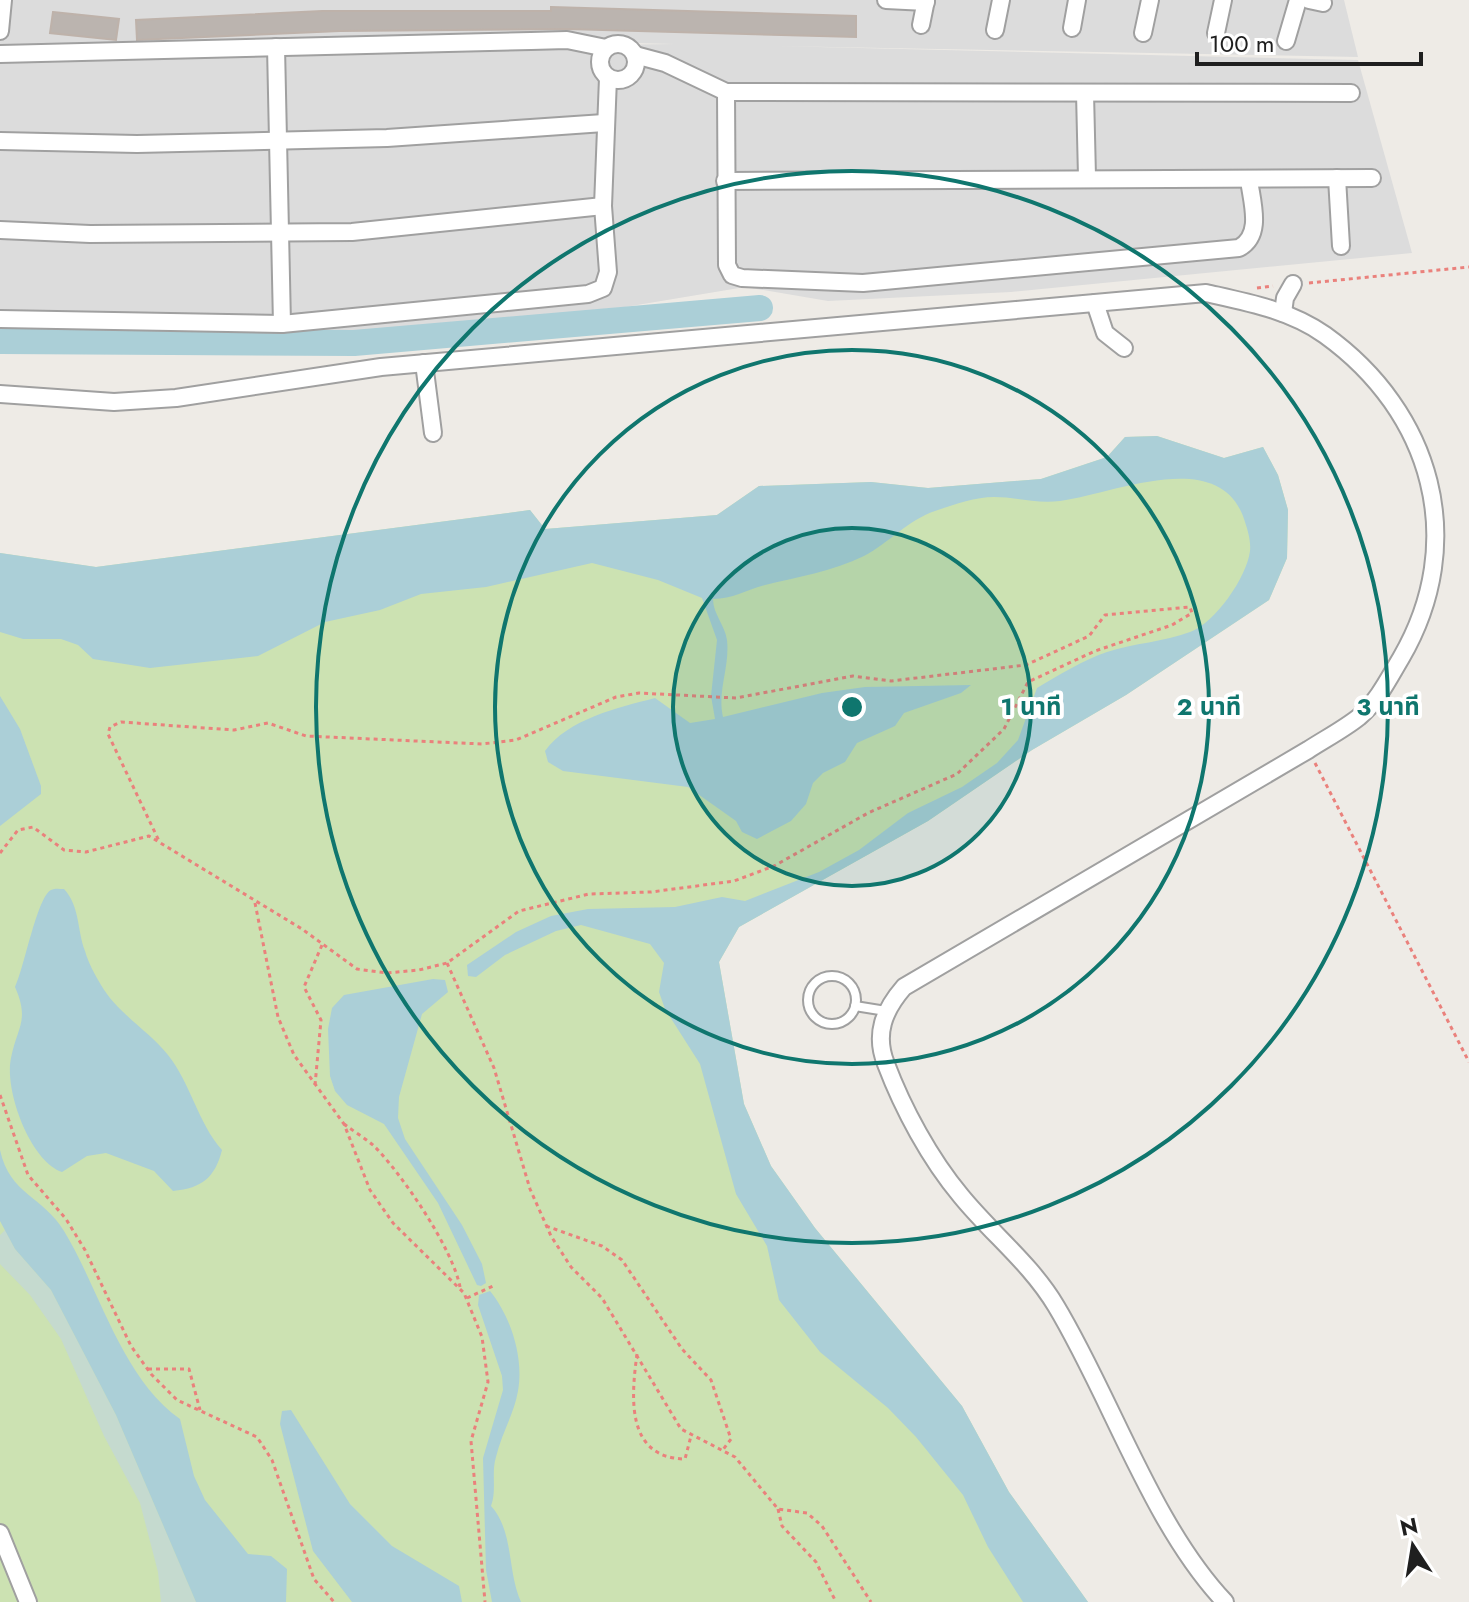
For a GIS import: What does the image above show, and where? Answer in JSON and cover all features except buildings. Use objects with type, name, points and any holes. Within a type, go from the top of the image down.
[{"type":"street","points":[[0,31],[3,0]]},
{"type":"street","points":[[886,0],[926,1],[921,25]]},
{"type":"street","points":[[995,30],[1001,0]]},
{"type":"street","points":[[1072,28],[1077,0]]},
{"type":"street","points":[[1143,33],[1150,0]]},
{"type":"street","points":[[1216,33],[1223,0]]},
{"type":"street","points":[[1286,41],[1298,0]]},
{"type":"street","points":[[0,54],[567,40],[606,48],[622,44],[635,55],[665,63],[726,92],[1351,93]]},
{"type":"street","points":[[276,47],[282,324]]},
{"type":"street","points":[[0,319],[282,324],[588,294],[603,288],[608,272],[603,206],[608,78],[599,63],[606,48]]},
{"type":"street","points":[[608,78],[619,80],[630,76],[636,67],[635,55]]},
{"type":"street","points":[[726,92],[727,265],[732,275],[863,283],[1239,248],[1248,243],[1255,232],[1249,180]]},
{"type":"street","points":[[1085,93],[1087,177]]},
{"type":"street","points":[[0,141],[137,144],[401,138],[604,123]]},
{"type":"street","points":[[1337,178],[1341,246]]},
{"type":"street","points":[[725,181],[1372,178]]},
{"type":"street","points":[[0,230],[90,234],[279,232],[422,226],[603,206]]},
{"type":"street","points":[[1283,313],[1285,298],[1293,284]]},
{"type":"street","points":[[0,394],[114,402],[176,398],[424,363],[1206,293],[1283,313],[1323,333],[1372,374],[1400,409],[1423,454],[1436,499],[1438,543],[1430,593],[1413,638],[1377,697],[1359,717],[1308,750],[904,987],[886,1011],[881,1043],[885,1063],[934,1159],[962,1197],[999,1234],[1056,1305],[1175,1531],[1225,1602]]},
{"type":"street","points":[[1095,303],[1105,333],[1124,348]]},
{"type":"street","points":[[424,363],[433,433]]},
{"type":"street","points":[[0,1533],[28,1602]]},
{"type":"lane","points":[[836,977],[849,984],[855,1006],[846,1019],[831,1024],[817,1019],[808,998],[821,979],[836,977]]},
{"type":"lane","points":[[855,1006],[886,1011]]},
{"type":"path","points":[[1249,289],[1469,267]]},
{"type":"path","points":[[0,853],[18,830],[33,827],[64,850],[86,852],[149,836],[160,843],[255,903],[302,929],[357,969],[387,973],[447,963],[519,911],[589,894],[651,892],[734,881],[774,866],[868,813],[957,774],[1004,729],[1028,682],[1095,651],[1172,625],[1192,613],[1190,607],[1105,615],[1089,636],[1026,665],[891,681],[853,676],[736,698],[639,693],[616,697],[516,740],[482,744],[306,736],[268,723],[234,730],[150,721],[121,722],[110,727],[108,734],[160,843]]},
{"type":"path","points":[[1308,750],[1469,1062]]},
{"type":"path","points":[[255,903],[278,1017],[294,1055],[344,1124],[374,1146],[404,1186],[456,1264],[461,1290]]},
{"type":"path","points":[[315,1086],[321,1020],[304,987],[322,945]]},
{"type":"path","points":[[447,963],[494,1068],[530,1189],[546,1226],[571,1267],[602,1298],[637,1354],[661,1402],[681,1429],[735,1457],[778,1509],[782,1526],[816,1562],[836,1602]]},
{"type":"path","points":[[0,1095],[28,1175],[66,1219],[131,1346],[177,1400],[257,1437],[272,1460],[314,1579],[334,1602]]},
{"type":"path","points":[[344,1124],[364,1178],[385,1212],[467,1298],[487,1360],[484,1406],[475,1422],[471,1441],[485,1602]]},
{"type":"path","points":[[546,1226],[602,1246],[622,1260],[682,1349],[711,1380],[731,1439],[722,1451]]},
{"type":"path","points":[[467,1298],[491,1286]]},
{"type":"path","points":[[637,1354],[634,1406],[644,1441],[654,1453],[685,1459],[691,1435]]},
{"type":"path","points":[[148,1369],[189,1369],[200,1411]]},
{"type":"path","points":[[778,1509],[807,1513],[822,1526],[871,1602]]},
{"type":"shaded area","points":[[0,0],[1344,0],[1358,57],[776,46],[1358,60],[1412,253],[1011,292],[828,301],[745,287],[625,307],[353,333],[180,332],[0,324],[0,53],[674,44],[509,40],[0,50]]},
{"type":"green space","points":[[1157,436],[1224,458],[1263,447],[1278,475],[1288,510],[1287,558],[1269,600],[1126,695],[1032,750],[928,821],[739,927],[719,962],[744,1104],[771,1166],[815,1228],[962,1406],[1009,1492],[1088,1602],[0,1602],[0,553],[96,567],[530,510],[545,529],[717,515],[759,486],[871,482],[928,488],[1041,479],[1107,457],[1125,437]]},
{"type":"green space","points":[[5,1230],[15,1249],[51,1290],[116,1415],[196,1602],[161,1602],[158,1572],[140,1503],[104,1436],[61,1339],[30,1295],[0,1264],[0,1235]]},
{"type":"water","points":[[1157,436],[1224,458],[1263,447],[1278,475],[1288,510],[1287,558],[1269,600],[1126,695],[1032,750],[928,821],[739,927],[719,962],[744,1104],[771,1166],[815,1228],[962,1406],[1009,1492],[1088,1602],[1023,1602],[988,1547],[963,1495],[888,1408],[820,1352],[779,1300],[767,1246],[736,1194],[700,1064],[665,1009],[659,992],[664,963],[650,944],[581,925],[556,931],[505,955],[476,977],[468,976],[467,965],[516,932],[551,916],[588,909],[675,907],[722,897],[745,901],[819,872],[859,850],[908,813],[962,787],[997,763],[1018,740],[1037,688],[1098,655],[1190,632],[1210,619],[1236,586],[1248,562],[1250,540],[1233,498],[1214,485],[1191,479],[1136,484],[1060,501],[979,498],[925,515],[873,551],[852,561],[713,599],[727,640],[723,717],[822,693],[865,687],[971,685],[961,693],[904,713],[895,726],[857,743],[845,762],[823,773],[813,783],[806,804],[791,821],[757,839],[742,832],[736,821],[688,787],[563,771],[548,762],[545,751],[580,723],[655,698],[690,723],[715,719],[711,696],[717,640],[702,598],[658,580],[592,563],[486,587],[421,594],[380,610],[325,622],[258,656],[150,668],[93,659],[78,645],[61,639],[23,639],[0,632],[0,553],[96,567],[530,510],[545,529],[717,515],[759,486],[871,482],[928,488],[1041,479],[1107,457],[1125,437]]},
{"type":"water","points":[[0,696],[20,729],[41,786],[41,794],[0,826]]},
{"type":"water","points":[[53,889],[64,889],[73,903],[86,955],[101,985],[116,1005],[168,1055],[222,1150],[216,1167],[200,1184],[173,1191],[154,1171],[106,1153],[87,1156],[62,1172],[40,1154],[22,1123],[10,1072],[22,1016],[15,987],[46,895]]},
{"type":"water","points":[[433,979],[445,980],[448,992],[422,1014],[399,1097],[398,1118],[405,1139],[462,1225],[482,1264],[486,1283],[481,1286],[477,1285],[438,1203],[384,1124],[347,1105],[335,1091],[330,1076],[328,1029],[332,1008],[344,995]]},
{"type":"water","points":[[0,1150],[11,1177],[56,1219],[64,1231],[113,1331],[142,1380],[180,1419],[194,1476],[205,1500],[248,1554],[271,1556],[287,1569],[286,1602],[196,1602],[116,1415],[51,1290],[15,1249],[0,1221]]},
{"type":"water","points":[[490,1291],[510,1325],[519,1365],[516,1400],[495,1463],[491,1506],[507,1539],[521,1602],[492,1602],[486,1570],[483,1458],[503,1390],[502,1376],[478,1305],[479,1295]]},
{"type":"water","points":[[291,1410],[350,1504],[392,1546],[459,1586],[462,1602],[352,1602],[313,1551],[280,1424],[282,1411]]},
{"type":"waterway","points":[[0,341],[354,343],[760,308]]}]
